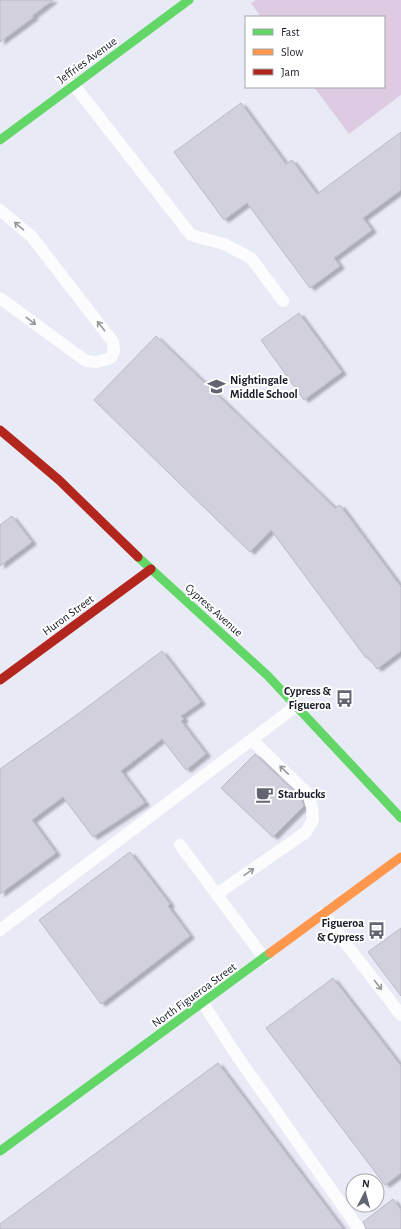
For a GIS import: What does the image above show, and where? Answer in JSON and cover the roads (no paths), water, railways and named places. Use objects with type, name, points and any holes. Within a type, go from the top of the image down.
[{"type":"street","name":"Jeffries Avenue","points":[[0,140],[189,0]]},
{"type":"street","name":"Cypress Avenue","points":[[0,430],[59,480],[151,569],[244,654],[296,706],[401,818]]},
{"type":"street","name":"Huron Street","points":[[0,680],[151,569]]},
{"type":"street","name":"North Figueroa Street","points":[[0,1151],[401,857]]},
{"type":"lane","points":[[74,85],[191,235],[224,244],[251,258],[283,301]]},
{"type":"lane","points":[[0,210],[32,237],[113,342],[114,351],[111,358],[97,362],[86,361],[0,298]]},
{"type":"lane","points":[[0,930],[296,706]]},
{"type":"lane","points":[[217,894],[306,832],[313,820],[312,807],[308,794],[252,740]]},
{"type":"lane","points":[[180,845],[264,958]]},
{"type":"lane","points":[[323,914],[401,1015]]},
{"type":"lane","points":[[203,1003],[235,1053],[359,1229]]},
{"type":"place","name":"Nightingale Middle School","points":[[217,387]]},
{"type":"place","name":"Cypress & Figueroa","points":[[344,698]]},
{"type":"place","name":"Starbucks","points":[[265,794]]},
{"type":"place","name":"Figueroa & Cypress","points":[[377,930]]}]
